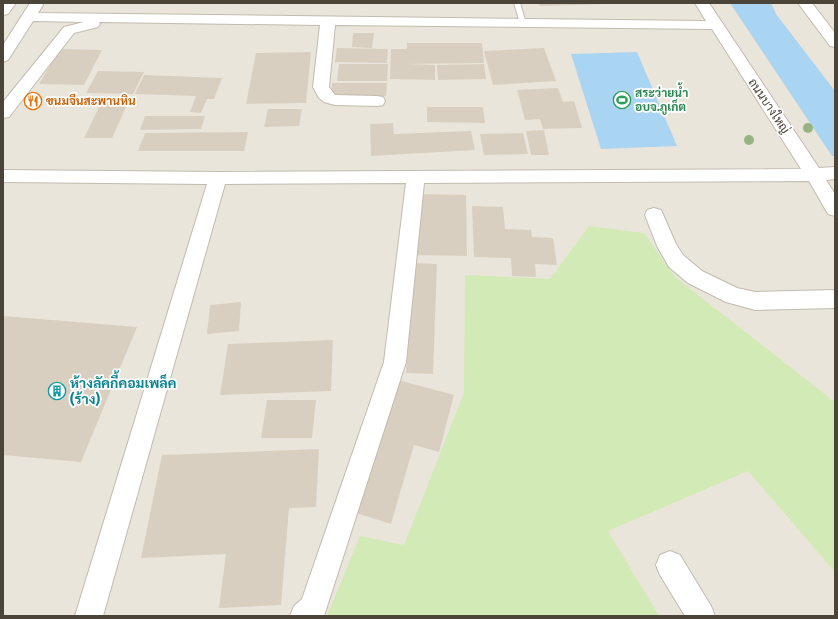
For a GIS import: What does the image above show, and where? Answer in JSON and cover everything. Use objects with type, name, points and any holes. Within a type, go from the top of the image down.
[{"type":"street","points":[[3,11],[8,3]]},
{"type":"street","points":[[3,57],[38,3]]},
{"type":"street","name":"ถนนบางใหญ่","points":[[702,3],[835,209]]},
{"type":"street","points":[[805,3],[835,43]]},
{"type":"street","points":[[29,17],[715,25]]},
{"type":"street","points":[[3,113],[69,30],[119,18]]},
{"type":"street","points":[[328,21],[321,87],[324,95],[330,100],[377,101]]},
{"type":"street","points":[[3,176],[218,178],[814,175],[835,173]]},
{"type":"street","points":[[304,616],[313,608],[396,362],[416,177]]},
{"type":"street","points":[[89,616],[218,178]]},
{"type":"street","points":[[654,215],[667,246],[676,261],[695,277],[733,296],[755,301],[835,299]]},
{"type":"street","points":[[670,564],[701,616]]},
{"type":"lane","points":[[518,3],[523,23]]},
{"type":"shaded area","points":[[3,3],[835,3],[835,616],[3,616]]},
{"type":"green space","points":[[589,226],[644,233],[675,277],[835,402],[835,572],[748,471],[608,531],[659,616],[327,616],[360,536],[404,545],[464,393],[465,275],[550,279]]},
{"type":"water","points":[[730,3],[771,3],[776,14],[835,91],[835,156],[832,156]]},
{"type":"water","name":"สระว่ายน้ำ อบจ.ภูเก็ต","points":[[637,52],[677,146],[601,149],[571,54]]},
{"type":"building","points":[[538,3],[610,3],[610,4],[540,6]]},
{"type":"building","points":[[353,33],[374,33],[372,48],[352,47]]},
{"type":"building","points":[[407,43],[482,43],[484,63],[406,64],[435,65],[435,80],[390,79],[391,49],[407,49]]},
{"type":"building","points":[[337,48],[388,49],[387,63],[335,62]]},
{"type":"building","points":[[544,48],[556,81],[493,85],[484,51]]},
{"type":"building","points":[[60,49],[102,50],[84,85],[39,84]]},
{"type":"building","points":[[311,52],[306,103],[246,104],[256,53]]},
{"type":"building","points":[[339,64],[388,64],[387,81],[337,81]]},
{"type":"building","points":[[484,64],[486,79],[438,80],[437,65]]},
{"type":"building","points":[[98,71],[144,72],[133,94],[86,93]]},
{"type":"building","points":[[144,75],[222,78],[214,99],[207,99],[201,113],[190,112],[196,96],[135,94]]},
{"type":"building","points":[[332,83],[387,83],[386,96],[331,96]]},
{"type":"building","points":[[558,88],[563,102],[574,101],[582,128],[543,129],[540,119],[525,120],[517,90]]},
{"type":"building","points":[[104,97],[130,98],[112,138],[84,138]]},
{"type":"building","points":[[427,107],[483,107],[485,123],[427,122]]},
{"type":"building","points":[[268,109],[302,109],[299,126],[264,127]]},
{"type":"building","points":[[145,116],[205,116],[201,129],[140,130]]},
{"type":"building","points":[[393,123],[394,134],[471,131],[475,150],[371,156],[370,124]]},
{"type":"building","points":[[544,130],[549,155],[531,155],[526,131]]},
{"type":"building","points":[[248,132],[244,151],[138,151],[145,133]]},
{"type":"building","points":[[523,133],[528,154],[484,155],[480,134]]},
{"type":"building","points":[[418,194],[466,195],[467,256],[415,255]]},
{"type":"building","points":[[472,206],[503,207],[505,229],[531,230],[532,237],[553,238],[557,265],[535,264],[536,277],[512,276],[511,258],[474,257]]},
{"type":"building","points":[[413,263],[437,264],[433,374],[406,373]]},
{"type":"building","points":[[241,302],[239,331],[207,334],[210,305]]},
{"type":"building","name":"ห้างลัคกี้คอมเพล็ค (ร้าง)","points":[[3,316],[137,327],[81,462],[3,455]]},
{"type":"building","points":[[333,340],[331,391],[220,395],[228,344]]},
{"type":"building","points":[[398,380],[454,395],[439,452],[414,445],[391,524],[353,512]]},
{"type":"building","points":[[267,400],[316,400],[312,438],[261,438]]},
{"type":"building","points":[[319,449],[316,507],[289,508],[281,605],[219,608],[226,554],[141,558],[162,455]]},
{"type":"place","name":"สระว่ายน้ำ อบจ.ภูเก็ต","points":[[622,100]]},
{"type":"place","name":"ขนมจีนสะพานหิน","points":[[33,101]]},
{"type":"place","name":"ห้างลัคกี้คอมเพล็ค (ร้าง)","points":[[57,391]]}]
